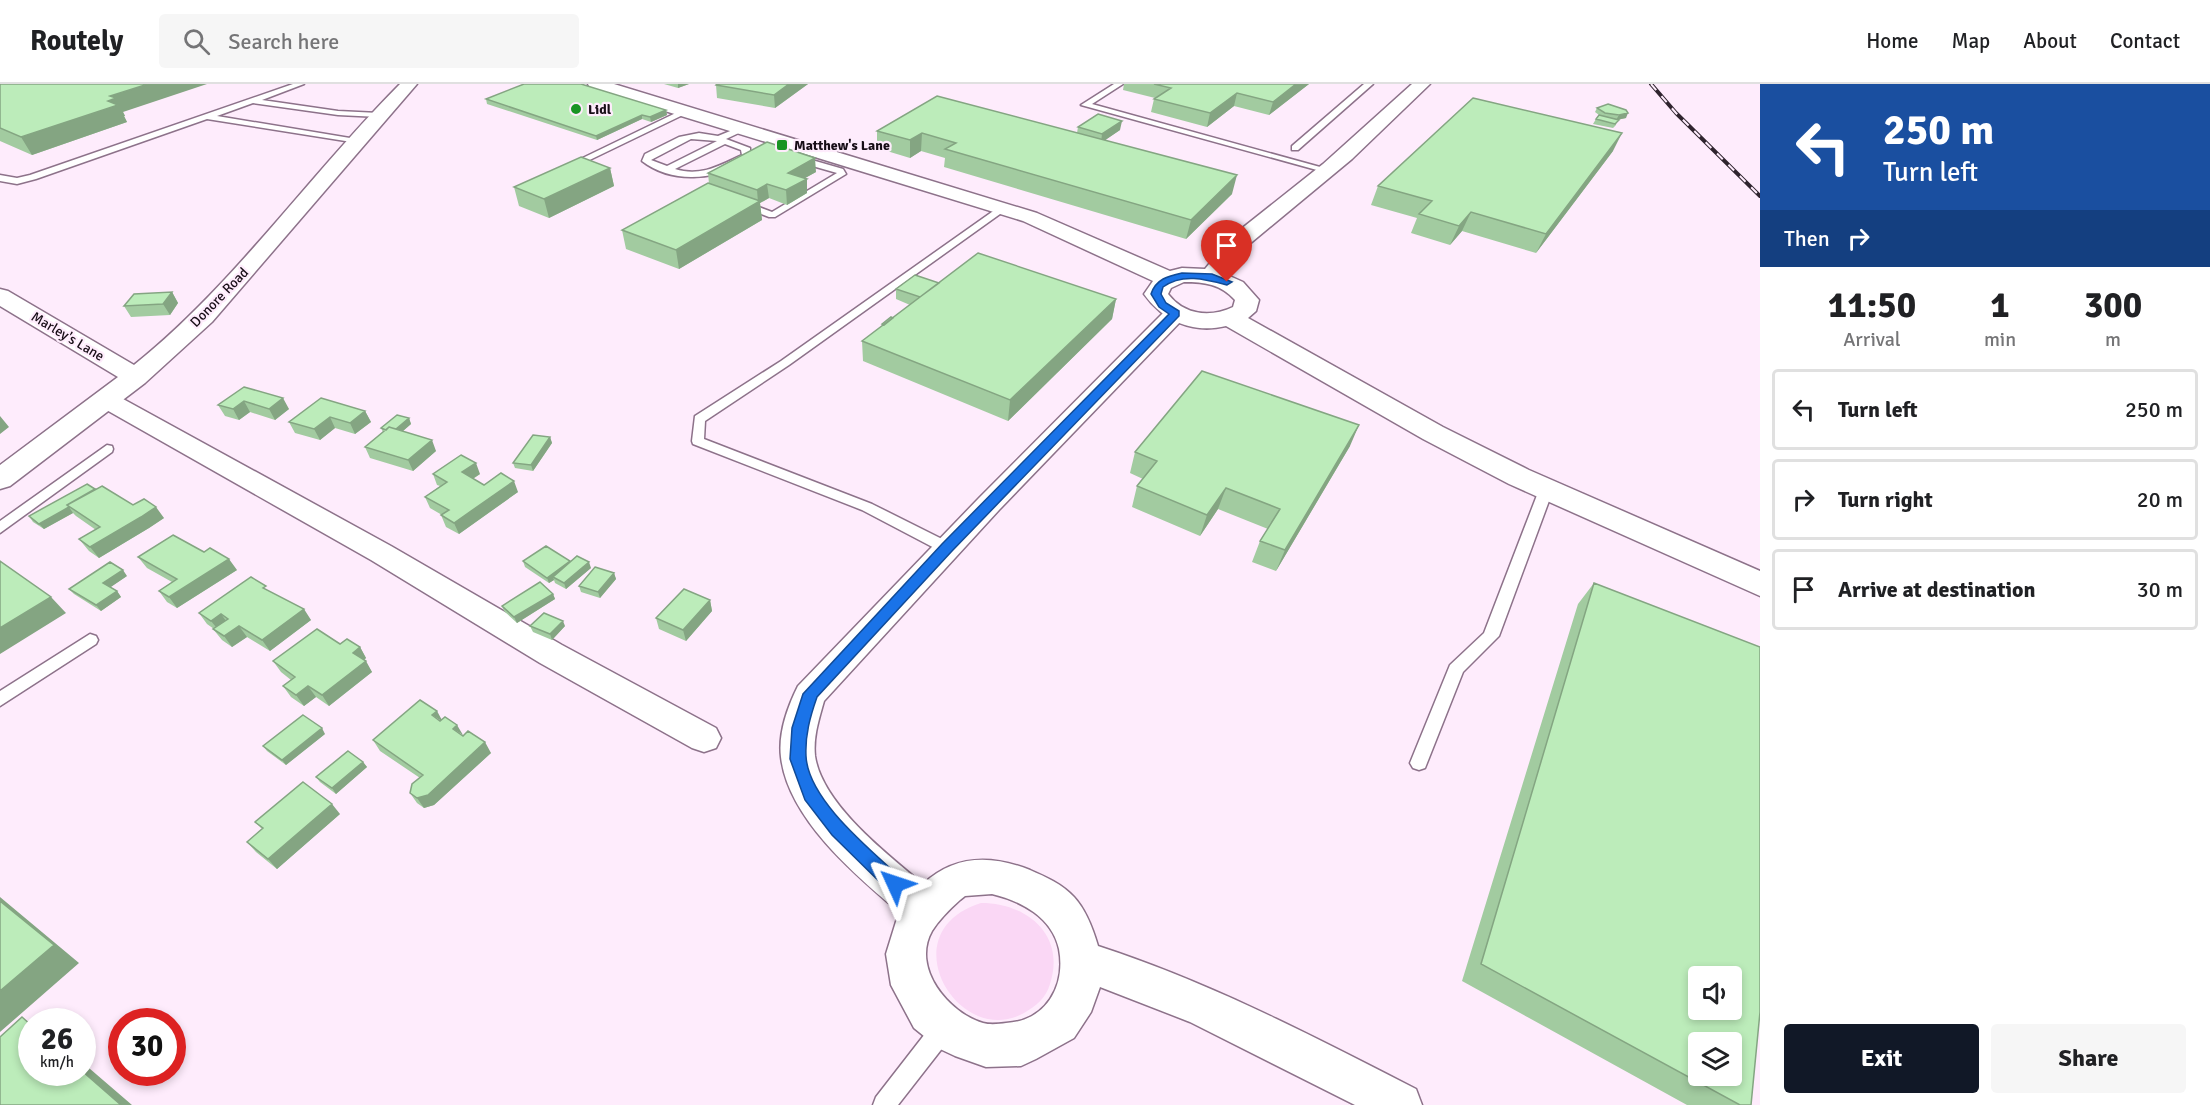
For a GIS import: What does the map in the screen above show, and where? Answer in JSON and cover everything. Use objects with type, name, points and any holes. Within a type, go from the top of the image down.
[{"type":"street","name":"Donore Road","points":[[0,479],[136,377],[228,291],[379,115],[409,84]]},
{"type":"street","points":[[596,84],[685,112],[728,136],[812,151],[1030,217],[1168,279]]},
{"type":"street","points":[[1212,277],[1222,257],[1236,242],[1386,120],[1422,84]]},
{"type":"street","points":[[1182,275],[1212,277],[1227,282],[1241,291],[1247,300],[1244,311],[1232,319],[1206,321],[1175,314],[1162,305],[1156,294],[1158,286],[1168,279],[1182,275]]},
{"type":"street","name":"Marley's Lane","points":[[0,296],[136,377]]},
{"type":"street","points":[[922,907],[874,866],[838,830],[814,800],[798,759],[799,728],[810,694],[947,548],[1175,314]]},
{"type":"street","points":[[1232,319],[1433,433],[1546,490],[1760,584]]},
{"type":"street","points":[[105,399],[362,542],[551,654],[704,738]]},
{"type":"street","points":[[992,876],[1024,884],[1060,910],[1074,934],[1081,961],[1078,992],[1059,1025],[1031,1043],[1000,1049],[967,1042],[943,1029],[921,1005],[908,977],[907,940],[922,907],[956,881],[992,876]]},
{"type":"street","points":[[1081,961],[1155,985],[1267,1036],[1401,1105]]},
{"type":"lane","points":[[0,178],[17,181],[33,177],[300,84]]},
{"type":"lane","points":[[1119,84],[1085,105],[1327,170]]},
{"type":"lane","points":[[1295,148],[1369,84]]},
{"type":"lane","points":[[252,101],[338,113],[379,115]]},
{"type":"lane","points":[[556,172],[685,112]]},
{"type":"lane","points":[[206,117],[358,140]]},
{"type":"lane","points":[[692,135],[728,136],[747,150],[746,156],[705,176],[700,181],[667,169],[646,161],[648,156],[692,135]]},
{"type":"lane","points":[[667,169],[728,136]]},
{"type":"lane","points":[[728,199],[772,214],[839,177],[840,171],[797,159],[812,151]]},
{"type":"lane","points":[[947,548],[867,507],[698,441],[699,419],[785,363],[1002,209]]},
{"type":"lane","points":[[0,528],[107,449]]},
{"type":"lane","points":[[1419,763],[1456,669],[1491,636],[1546,490]]},
{"type":"lane","points":[[0,699],[90,640]]},
{"type":"lane","points":[[884,1105],[943,1029]]},
{"type":"shaded area","points":[[981,903],[998,904],[1027,916],[1039,925],[1052,951],[1054,966],[1050,984],[1043,997],[1024,1013],[1000,1020],[977,1016],[957,1002],[943,983],[937,960],[939,938],[953,918]]},
{"type":"building","points":[[0,84],[148,84],[110,96],[116,98],[108,101],[118,105],[21,137],[0,128]]},
{"type":"building","name":"Lidl","points":[[524,84],[581,84],[666,110],[650,117],[642,115],[596,136],[486,99]]},
{"type":"building","points":[[717,84],[789,84],[774,95]]},
{"type":"building","points":[[1154,84],[1296,84],[1273,102],[1237,93],[1210,113],[1154,99],[1171,88]]},
{"type":"building","points":[[937,96],[1237,175],[1191,220],[945,149],[956,143],[922,133],[910,140],[877,131]]},
{"type":"building","points":[[1473,98],[1622,133],[1546,234],[1471,212],[1459,226],[1419,214],[1432,201],[1378,186]]},
{"type":"building","points":[[1608,104],[1626,110],[1628,113],[1619,115],[1605,113],[1597,108]]},
{"type":"building","points":[[1098,114],[1122,121],[1102,134],[1078,127]]},
{"type":"building","points":[[1599,115],[1619,120],[1615,124],[1596,119]]},
{"type":"building","points":[[767,142],[815,158],[788,173],[807,179],[786,190],[767,184],[757,190],[708,173]]},
{"type":"building","points":[[581,157],[610,168],[544,199],[514,187]]},
{"type":"building","points":[[708,183],[760,201],[676,250],[622,230]]},
{"type":"building","points":[[978,253],[1116,299],[1010,400],[862,341]]},
{"type":"building","points":[[915,275],[939,283],[920,297],[896,289]]},
{"type":"building","points":[[172,292],[163,304],[124,306],[134,294]]},
{"type":"building","points":[[891,317],[893,318],[884,325],[882,324]]},
{"type":"building","points":[[1202,371],[1359,425],[1285,550],[1260,541],[1280,509],[1226,488],[1207,515],[1137,486],[1157,461],[1135,452]]},
{"type":"building","points":[[244,387],[283,398],[269,409],[244,401],[233,409],[218,405]]},
{"type":"building","points":[[321,398],[365,411],[350,423],[330,417],[314,429],[289,422]]},
{"type":"building","points":[[397,415],[409,418],[396,429],[381,428]]},
{"type":"building","points":[[389,427],[432,440],[408,460],[365,447]]},
{"type":"building","points":[[533,435],[550,437],[531,465],[513,463]]},
{"type":"building","points":[[461,455],[476,463],[462,472],[484,485],[501,473],[514,481],[454,523],[441,515],[449,510],[425,497],[447,482],[433,474]]},
{"type":"building","points":[[87,484],[95,489],[39,524],[29,516]]},
{"type":"building","points":[[102,486],[133,505],[144,499],[156,507],[90,547],[79,539],[100,527],[67,505]]},
{"type":"building","points":[[173,535],[204,552],[210,548],[229,559],[169,597],[159,591],[177,579],[138,557]]},
{"type":"building","points":[[546,546],[570,561],[547,578],[523,561]]},
{"type":"building","points":[[577,556],[589,562],[564,583],[553,577]]},
{"type":"building","points":[[0,561],[51,597],[0,628]]},
{"type":"building","points":[[110,562],[123,570],[103,583],[117,591],[96,605],[69,589]]},
{"type":"building","points":[[595,567],[614,573],[598,592],[579,586]]},
{"type":"building","points":[[251,577],[266,586],[263,588],[304,609],[262,640],[239,626],[224,636],[213,629],[228,619],[221,614],[211,621],[199,613]]},
{"type":"building","points":[[540,582],[553,594],[514,617],[502,606]]},
{"type":"building","points":[[1594,583],[1760,647],[1760,1012],[1751,1105],[1740,1105],[1705,1086],[1742,1086],[1742,1032],[1688,1032],[1688,1077],[1481,964]]},
{"type":"building","points":[[684,589],[710,600],[683,630],[656,618]]},
{"type":"building","points":[[544,613],[563,621],[550,634],[530,626]]},
{"type":"building","points":[[317,629],[340,644],[347,639],[360,647],[353,653],[366,661],[322,695],[308,686],[296,695],[283,686],[295,677],[273,661]]},
{"type":"building","points":[[420,700],[437,711],[432,715],[440,721],[445,717],[457,725],[453,729],[463,736],[468,731],[485,742],[428,795],[417,798],[410,793],[412,784],[423,775],[373,740]]},
{"type":"building","points":[[303,715],[322,728],[282,760],[263,746]]},
{"type":"building","points":[[348,751],[363,762],[332,788],[316,777]]},
{"type":"building","points":[[303,782],[332,804],[268,859],[247,842],[263,828],[255,822]]},
{"type":"building","points":[[0,901],[54,945],[0,991]]},
{"type":"building","points":[[18,1021],[18,1086],[96,1086],[96,1083],[121,1105],[0,1105],[0,1037]]},
{"type":"railway","points":[[1651,84],[1676,113],[1760,196]]},
{"type":"place","name":"Lidl","points":[[576,109]]},
{"type":"place","name":"Matthew's Lane","points":[[782,145]]},
{"type":"route","points":[[895,884],[838,830],[814,800],[798,759],[799,728],[810,694],[947,548],[1175,314],[1162,305],[1156,294],[1158,286],[1168,279],[1182,275],[1212,277],[1227,282]]}]
